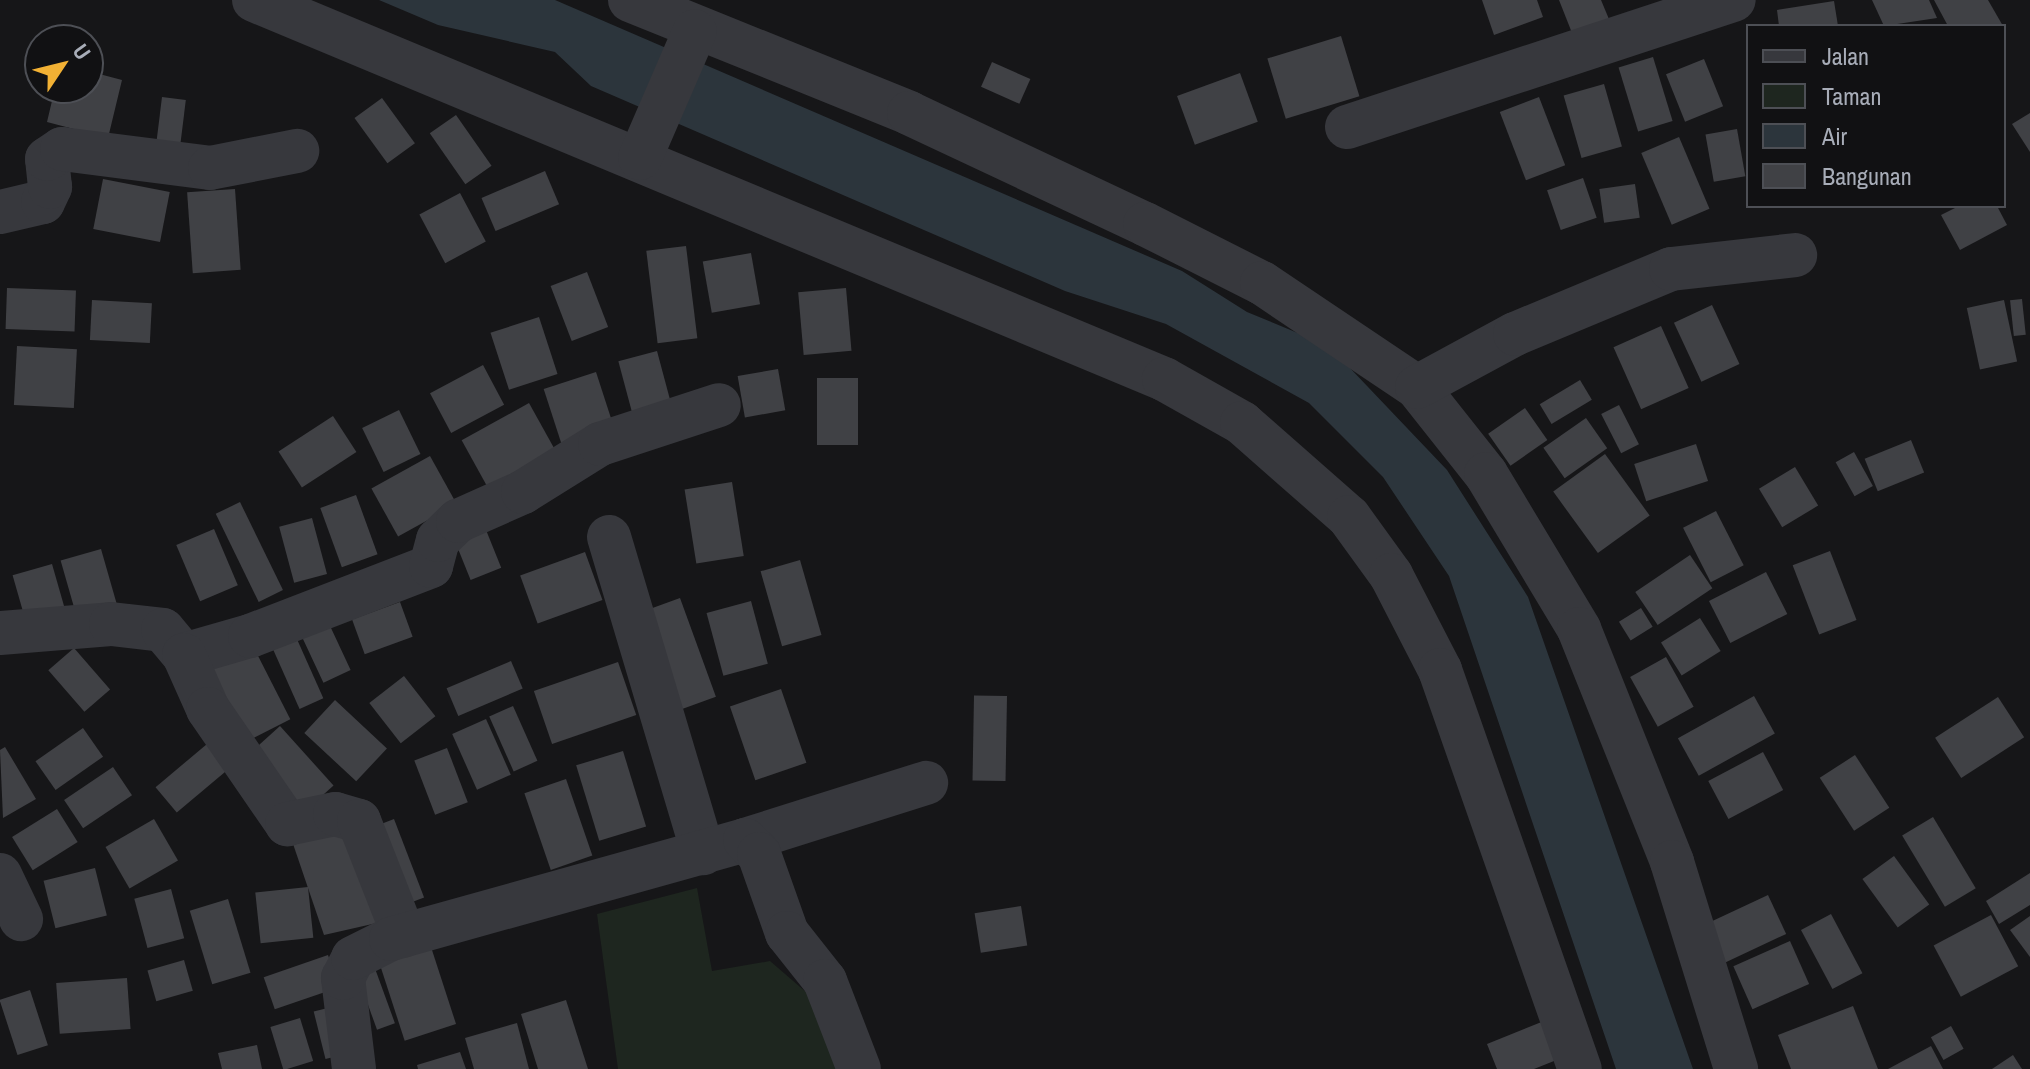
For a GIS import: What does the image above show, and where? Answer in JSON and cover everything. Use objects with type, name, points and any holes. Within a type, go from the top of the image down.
[{"type":"street","points":[[254,0],[640,158],[1164,379],[1242,423],[1349,517],[1391,575],[1440,670],[1580,1069]]},
{"type":"street","points":[[630,0],[695,31],[909,113],[1145,224],[1262,283],[1417,387],[1486,474],[1579,629],[1672,862],[1736,1069]]},
{"type":"street","points":[[1347,127],[1734,0]]},
{"type":"street","points":[[640,158],[695,31]]},
{"type":"street","points":[[0,212],[43,202],[50,187],[47,159],[62,149],[210,168],[297,151]]},
{"type":"street","points":[[1417,387],[1515,334],[1671,269],[1795,255]]},
{"type":"street","points":[[184,655],[363,597],[431,566],[438,540],[458,521],[523,492],[600,444],[719,405]]},
{"type":"street","points":[[609,537],[703,853]]},
{"type":"street","points":[[0,633],[111,624],[163,630],[184,655],[208,709],[287,824],[335,814],[359,821],[404,936]]},
{"type":"street","points":[[354,1069],[343,970],[353,958],[404,936],[703,853],[926,783]]},
{"type":"street","points":[[745,840],[759,854],[787,933],[825,981],[859,1069]]},
{"type":"street","points":[[0,875],[21,919]]},
{"type":"green space","points":[[697,888],[712,971],[770,961],[814,999],[841,1069],[618,1069],[597,914]]},
{"type":"water","points":[[379,0],[555,0],[1182,271],[1247,312],[1329,346],[1447,470],[1528,597],[1693,1069],[1616,1069],[1449,576],[1383,477],[1309,403],[1166,324],[1065,291],[591,86],[555,52],[438,25]]},
{"type":"building","points":[[1482,0],[1537,0],[1543,17],[1494,35]]},
{"type":"building","points":[[1559,0],[1601,0],[1611,24],[1574,38]]},
{"type":"building","points":[[1872,0],[1929,0],[1937,18],[1897,24],[1883,24]]},
{"type":"building","points":[[1934,0],[1988,0],[2002,24],[1947,24]]},
{"type":"building","points":[[1834,1],[1838,24],[1779,24],[1777,10]]},
{"type":"building","points":[[1341,36],[1359,96],[1286,119],[1267,59]]},
{"type":"building","points":[[1653,57],[1673,121],[1638,132],[1619,68]]},
{"type":"building","points":[[1704,59],[1723,106],[1685,122],[1666,74]]},
{"type":"building","points":[[992,62],[1030,79],[1019,104],[981,87]]},
{"type":"building","points":[[1240,73],[1258,122],[1195,145],[1177,96]]},
{"type":"building","points":[[104,75],[122,80],[108,138],[47,122],[51,104],[104,104]]},
{"type":"building","points":[[1604,84],[1622,146],[1582,158],[1564,96]]},
{"type":"building","points":[[162,97],[186,100],[179,154],[155,151]]},
{"type":"building","points":[[1539,97],[1565,165],[1526,180],[1500,112]]},
{"type":"building","points":[[382,98],[415,143],[387,163],[354,118]]},
{"type":"building","points":[[2030,113],[2030,152],[2012,124]]},
{"type":"building","points":[[456,115],[492,166],[465,184],[430,133]]},
{"type":"building","points":[[1737,129],[1745,176],[1714,182],[1705,135]]},
{"type":"building","points":[[1679,137],[1709,209],[1672,225],[1641,153]]},
{"type":"building","points":[[545,171],[559,204],[496,231],[481,198]]},
{"type":"building","points":[[1583,178],[1597,218],[1561,230],[1547,190]]},
{"type":"building","points":[[103,179],[170,192],[160,242],[93,229]]},
{"type":"building","points":[[1635,184],[1640,218],[1604,223],[1599,189]]},
{"type":"building","points":[[235,189],[241,270],[193,273],[187,192]]},
{"type":"building","points":[[460,193],[486,242],[445,263],[419,215]]},
{"type":"building","points":[[1955,208],[1998,208],[2007,225],[1960,250],[1941,215]]},
{"type":"building","points":[[686,246],[697,338],[658,343],[646,251]]},
{"type":"building","points":[[751,253],[760,304],[712,313],[703,262]]},
{"type":"building","points":[[587,272],[608,327],[572,341],[551,286]]},
{"type":"building","points":[[7,288],[76,290],[75,331],[6,329]]},
{"type":"building","points":[[846,288],[851,351],[804,355],[798,292]]},
{"type":"building","points":[[2022,299],[2026,335],[2014,336],[2010,300]]},
{"type":"building","points":[[92,300],[152,303],[150,343],[90,340]]},
{"type":"building","points":[[2004,300],[2017,362],[1980,370],[1967,308]]},
{"type":"building","points":[[1712,305],[1739,364],[1701,382],[1674,323]]},
{"type":"building","points":[[539,317],[558,374],[509,390],[490,333]]},
{"type":"building","points":[[1661,326],[1689,388],[1641,409],[1613,347]]},
{"type":"building","points":[[17,346],[77,349],[74,408],[14,405]]},
{"type":"building","points":[[657,351],[673,411],[634,421],[618,361]]},
{"type":"building","points":[[483,365],[504,405],[451,433],[430,393]]},
{"type":"building","points":[[778,369],[785,410],[745,417],[738,376]]},
{"type":"building","points":[[596,372],[615,432],[563,449],[544,389]]},
{"type":"building","points":[[817,378],[858,378],[858,445],[817,445]]},
{"type":"building","points":[[1580,380],[1592,400],[1552,424],[1540,404]]},
{"type":"building","points":[[529,403],[560,458],[492,495],[462,440]]},
{"type":"building","points":[[1619,405],[1639,444],[1621,453],[1601,414]]},
{"type":"building","points":[[1525,408],[1547,440],[1511,466],[1488,434]]},
{"type":"building","points":[[399,410],[420,454],[384,472],[362,428]]},
{"type":"building","points":[[333,416],[356,452],[302,487],[278,451]]},
{"type":"building","points":[[1586,418],[1607,448],[1565,478],[1543,448]]},
{"type":"building","points":[[1911,440],[1924,472],[1878,491],[1865,459]]},
{"type":"building","points":[[1696,444],[1708,481],[1646,501],[1634,464]]},
{"type":"building","points":[[1854,452],[1873,486],[1855,496],[1836,462]]},
{"type":"building","points":[[1605,454],[1650,515],[1598,553],[1553,492]]},
{"type":"building","points":[[430,456],[457,504],[398,537],[371,488]]},
{"type":"building","points":[[1795,467],[1818,506],[1782,527],[1759,489]]},
{"type":"building","points":[[732,482],[744,556],[696,564],[685,490]]},
{"type":"building","points":[[356,495],[378,554],[342,567],[320,508]]},
{"type":"building","points":[[240,502],[283,590],[259,602],[216,514]]},
{"type":"building","points":[[1716,511],[1744,565],[1711,582],[1683,528]]},
{"type":"building","points":[[312,518],[327,574],[294,583],[279,527]]},
{"type":"building","points":[[484,525],[501,568],[471,580],[453,537]]},
{"type":"building","points":[[214,529],[238,585],[200,601],[176,545]]},
{"type":"building","points":[[101,549],[118,607],[77,618],[61,561]]},
{"type":"building","points":[[1830,551],[1857,620],[1819,634],[1793,565]]},
{"type":"building","points":[[585,552],[602,600],[538,624],[520,576]]},
{"type":"building","points":[[1690,555],[1712,588],[1658,625],[1635,592]]},
{"type":"building","points":[[800,560],[821,635],[782,646],[761,571]]},
{"type":"building","points":[[52,564],[66,613],[27,624],[13,575]]},
{"type":"building","points":[[1766,572],[1787,614],[1730,643],[1709,601]]},
{"type":"building","points":[[680,598],[716,697],[677,711],[641,612]]},
{"type":"building","points":[[751,601],[768,664],[723,676],[707,613]]},
{"type":"building","points":[[400,602],[413,637],[365,654],[352,619]]},
{"type":"building","points":[[1641,608],[1653,627],[1631,640],[1619,622]]},
{"type":"building","points":[[324,613],[351,670],[323,683],[297,626]]},
{"type":"building","points":[[1700,618],[1721,651],[1682,675],[1661,642]]},
{"type":"building","points":[[292,628],[323,698],[300,709],[268,639]]},
{"type":"building","points":[[74,648],[110,690],[84,712],[48,670]]},
{"type":"building","points":[[254,648],[290,719],[248,741],[211,670]]},
{"type":"building","points":[[1666,657],[1694,707],[1658,727],[1630,677]]},
{"type":"building","points":[[511,661],[523,689],[458,716],[447,688]]},
{"type":"building","points":[[618,662],[636,715],[552,744],[534,691]]},
{"type":"building","points":[[404,676],[435,716],[401,743],[369,703]]},
{"type":"building","points":[[781,689],[806,763],[755,780],[730,707]]},
{"type":"building","points":[[974,695],[1007,696],[1006,781],[973,780]]},
{"type":"building","points":[[1754,696],[1775,734],[1699,776],[1678,738]]},
{"type":"building","points":[[1998,697],[2024,737],[1961,778],[1935,738]]},
{"type":"building","points":[[335,700],[387,748],[356,781],[304,733]]},
{"type":"building","points":[[513,706],[537,761],[514,771],[489,717]]},
{"type":"building","points":[[486,719],[511,775],[477,790],[452,734]]},
{"type":"building","points":[[280,726],[334,785],[298,818],[244,758]]},
{"type":"building","points":[[83,728],[103,757],[56,790],[35,761]]},
{"type":"building","points":[[213,739],[234,764],[177,812],[156,787]]},
{"type":"building","points":[[5,747],[36,799],[3,818],[0,750]]},
{"type":"building","points":[[447,748],[468,802],[435,815],[414,761]]},
{"type":"building","points":[[623,751],[646,827],[599,841],[576,765]]},
{"type":"building","points":[[1763,752],[1783,790],[1728,819],[1708,781]]},
{"type":"building","points":[[1855,755],[1889,808],[1854,831],[1820,778]]},
{"type":"building","points":[[113,767],[132,795],[83,828],[64,800]]},
{"type":"building","points":[[566,779],[592,856],[551,870],[524,793]]},
{"type":"building","points":[[57,809],[78,842],[33,870],[12,837]]},
{"type":"building","points":[[338,817],[390,920],[324,935],[290,835]]},
{"type":"building","points":[[1933,817],[1976,888],[1945,907],[1902,836]]},
{"type":"building","points":[[154,819],[178,861],[130,889],[106,847]]},
{"type":"building","points":[[394,819],[424,897],[399,907],[369,829]]},
{"type":"building","points":[[1894,856],[1929,905],[1898,927],[1862,879]]},
{"type":"building","points":[[95,868],[107,916],[55,928],[44,881]]},
{"type":"building","points":[[2030,873],[2030,905],[1999,924],[1986,901]]},
{"type":"building","points":[[308,887],[313,938],[261,943],[255,893]]},
{"type":"building","points":[[171,889],[184,938],[147,948],[134,899]]},
{"type":"building","points":[[1768,895],[1786,934],[1724,963],[1705,924]]},
{"type":"building","points":[[228,899],[251,973],[212,984],[190,911]]},
{"type":"building","points":[[1021,906],[1027,946],[981,953],[975,913]]},
{"type":"building","points":[[1831,914],[1862,973],[1832,989],[1801,930]]},
{"type":"building","points":[[1991,915],[2018,966],[1961,997],[1934,946]]},
{"type":"building","points":[[2030,916],[2030,957],[2010,930]]},
{"type":"building","points":[[1790,941],[1809,984],[1752,1009],[1733,966]]},
{"type":"building","points":[[431,947],[456,1024],[405,1041],[380,964]]},
{"type":"building","points":[[328,955],[339,987],[275,1009],[264,977]]},
{"type":"building","points":[[184,960],[193,991],[156,1001],[147,970]]},
{"type":"building","points":[[373,963],[395,1023],[377,1030],[355,969]]},
{"type":"building","points":[[127,978],[131,1029],[60,1034],[56,983]]},
{"type":"building","points":[[30,990],[48,1045],[17,1055],[0,1000]]},
{"type":"building","points":[[566,1000],[588,1069],[538,1069],[521,1014]]},
{"type":"building","points":[[336,1006],[348,1054],[326,1059],[314,1012]]},
{"type":"building","points":[[1853,1006],[1878,1069],[1791,1069],[1778,1035]]},
{"type":"building","points":[[300,1018],[313,1061],[283,1069],[270,1027]]},
{"type":"building","points":[[1549,1019],[1564,1057],[1534,1069],[1497,1069],[1487,1044]]},
{"type":"building","points":[[517,1023],[529,1069],[474,1069],[465,1038]]},
{"type":"building","points":[[1951,1026],[1964,1049],[1943,1060],[1931,1037]]},
{"type":"building","points":[[257,1045],[262,1069],[222,1069],[218,1053]]},
{"type":"building","points":[[1931,1046],[1943,1069],[1888,1069]]},
{"type":"building","points":[[460,1052],[466,1069],[418,1069],[417,1065]]},
{"type":"building","points":[[2013,1055],[2022,1069],[1992,1069]]}]
